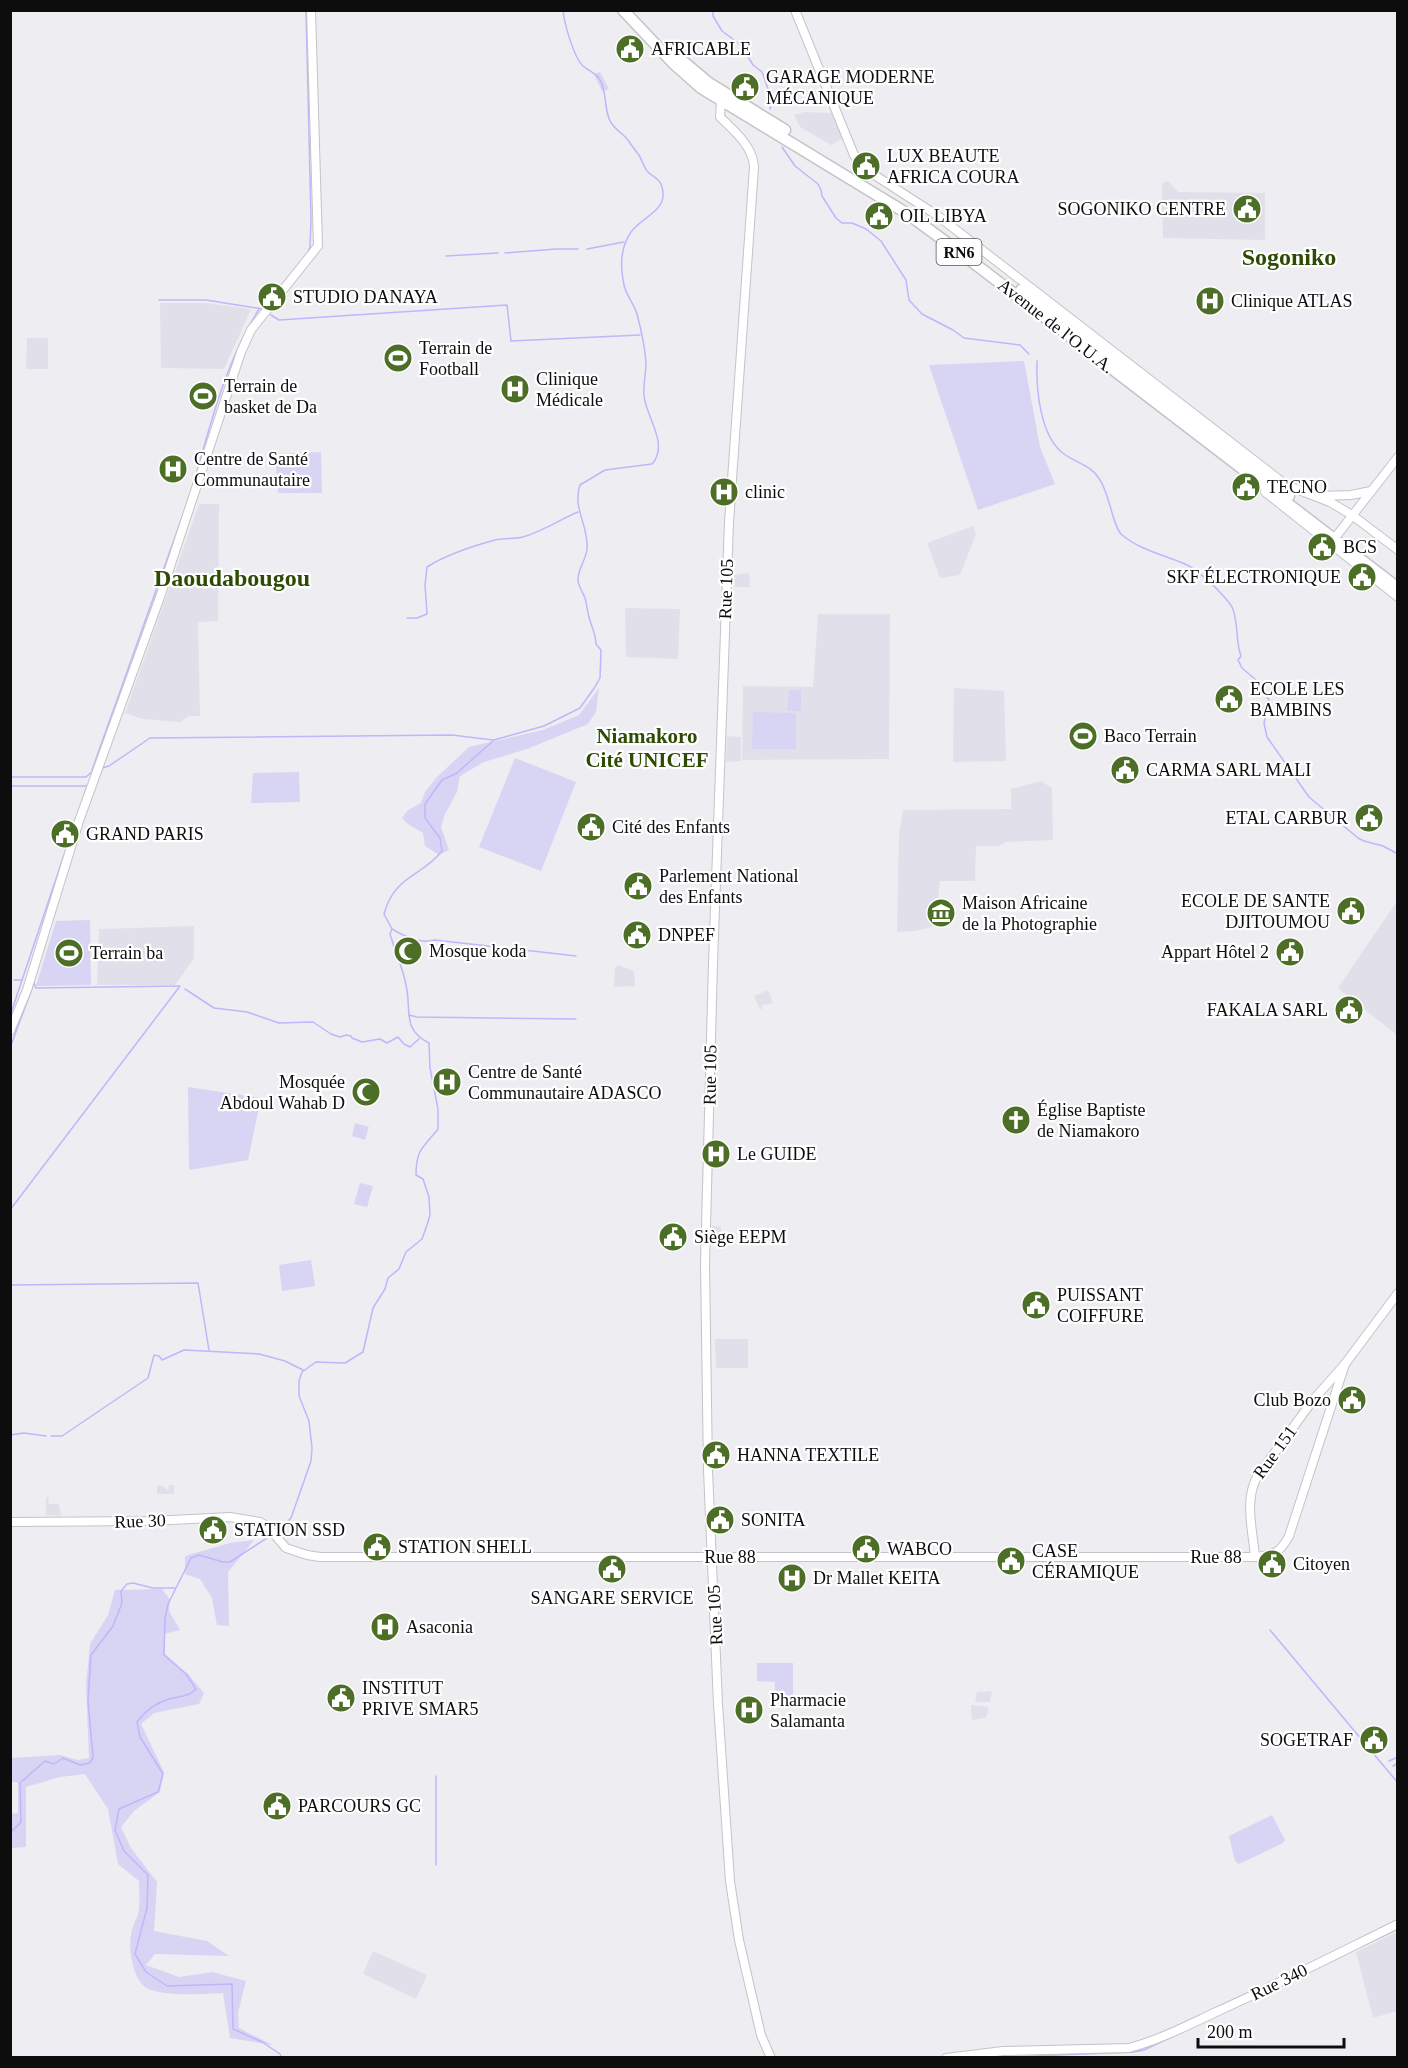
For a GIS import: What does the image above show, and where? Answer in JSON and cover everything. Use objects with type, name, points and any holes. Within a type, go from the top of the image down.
[{"type":"highway","name":"Avenue de l'O.U.A.","points":[[623,10],[692,81],[908,214],[1254,478],[1398,579]]},
{"type":"highway","name":"Avenue de l'O.U.A.","points":[[633,10],[678,58],[709,83],[912,209],[989,266],[1336,536],[1398,588]]},
{"type":"street","points":[[10,1031],[27,990],[79,821],[164,586],[241,352],[251,330],[318,246],[311,10]]},
{"type":"street","name":"Avenue de l'O.U.A.","points":[[795,10],[857,162],[862,167],[918,201],[1286,484],[1352,515],[1398,550]]},
{"type":"street","name":"Rue 105","points":[[722,100],[720,117],[751,152],[754,167],[729,522],[713,963],[705,1264],[708,1470],[718,1704],[730,1881],[761,2036],[771,2058]]},
{"type":"street","points":[[1336,536],[1398,457]]},
{"type":"street","points":[[1254,478],[1266,493],[1398,597]]},
{"type":"street","points":[[1314,496],[1351,495],[1371,490]]},
{"type":"street","points":[[1345,1364],[1398,1293]]},
{"type":"street","name":"Rue 88","points":[[281,1542],[295,1552],[320,1557],[1255,1557],[1272,1555],[1283,1547],[1289,1536],[1345,1364]]},
{"type":"street","name":"Rue 151","points":[[1255,1557],[1250,1512],[1252,1485],[1313,1400],[1345,1364]]},
{"type":"street","name":"Rue 30","points":[[10,1522],[153,1521],[230,1517],[254,1520],[268,1527],[281,1542]]},
{"type":"street","name":"Rue 340","points":[[946,2058],[1003,2051],[1129,2048],[1152,2041],[1222,2010],[1398,1924]]},
{"type":"shaded area","points":[[600,72],[609,89],[602,91],[594,74]]},
{"type":"shaded area","points":[[804,112],[833,113],[844,138],[831,145],[800,127],[794,115]]},
{"type":"shaded area","points":[[1168,181],[1178,192],[1265,193],[1265,240],[1163,238],[1162,189],[1163,183]]},
{"type":"shaded area","points":[[160,303],[205,303],[251,309],[224,369],[161,368]]},
{"type":"shaded area","points":[[27,338],[48,338],[48,369],[26,369]]},
{"type":"shaded area","name":"Terrain de Football","points":[[397,346],[407,356],[405,363],[400,367],[393,367],[389,359],[390,347]]},
{"type":"shaded area","points":[[1024,361],[1040,447],[1055,484],[978,510],[929,365]]},
{"type":"shaded area","name":"Terrain de basket de Da","points":[[197,385],[210,385],[210,407],[196,407]]},
{"type":"shaded area","points":[[321,452],[322,493],[278,493],[275,454]]},
{"type":"shaded area","points":[[199,504],[219,504],[218,621],[198,622],[200,716],[189,716],[180,722],[142,719],[125,713]]},
{"type":"shaded area","points":[[973,526],[976,534],[960,575],[940,578],[927,543]]},
{"type":"shaded area","points":[[749,573],[750,587],[734,587],[734,575]]},
{"type":"shaded area","points":[[625,608],[680,609],[678,659],[626,657]]},
{"type":"shaded area","points":[[818,614],[890,614],[889,759],[742,760],[743,686],[813,687]]},
{"type":"shaded area","points":[[599,688],[596,712],[588,724],[527,749],[484,762],[460,776],[457,792],[441,827],[449,850],[439,855],[425,846],[423,833],[402,818],[408,810],[421,803],[425,792],[437,777],[469,747],[543,730],[579,715]]},
{"type":"shaded area","points":[[954,688],[1004,691],[1006,761],[953,762]]},
{"type":"shaded area","points":[[789,690],[801,690],[801,711],[787,711]]},
{"type":"shaded area","points":[[753,712],[796,713],[796,749],[752,749]]},
{"type":"shaded area","points":[[727,736],[741,737],[741,761],[726,762]]},
{"type":"shaded area","points":[[515,758],[576,782],[541,871],[479,847]]},
{"type":"shaded area","points":[[299,772],[300,802],[251,803],[253,773]]},
{"type":"shaded area","points":[[1041,781],[1052,788],[1053,840],[976,846],[975,881],[940,881],[935,926],[916,931],[897,932],[899,834],[903,810],[1011,809],[1011,789]]},
{"type":"shaded area","points":[[1397,901],[1397,1035],[1338,988]]},
{"type":"shaded area","name":"Terrain ba","points":[[90,920],[91,985],[36,986],[56,921]]},
{"type":"shaded area","points":[[194,926],[194,958],[175,985],[97,985],[99,929]]},
{"type":"shaded area","points":[[618,965],[634,971],[635,986],[614,987],[615,968]]},
{"type":"shaded area","points":[[768,990],[773,1003],[762,1005],[760,1009],[754,996]]},
{"type":"shaded area","points":[[188,1087],[261,1098],[248,1160],[189,1170]]},
{"type":"shaded area","points":[[355,1123],[369,1127],[365,1140],[352,1136]]},
{"type":"shaded area","points":[[360,1183],[373,1186],[367,1207],[354,1204]]},
{"type":"shaded area","points":[[712,1226],[721,1227],[721,1240],[724,1240],[724,1245],[712,1245]]},
{"type":"shaded area","points":[[311,1260],[315,1286],[282,1291],[279,1265]]},
{"type":"shaded area","points":[[715,1339],[748,1339],[748,1368],[716,1368]]},
{"type":"shaded area","points":[[169,1485],[174,1485],[174,1494],[157,1494],[157,1486],[163,1486],[168,1490]]},
{"type":"shaded area","points":[[46,1497],[49,1497],[48,1504],[59,1504],[61,1516],[46,1515]]},
{"type":"shaded area","points":[[254,1540],[228,1572],[229,1626],[217,1625],[212,1598],[200,1579],[185,1574],[185,1556],[230,1543]]},
{"type":"shaded area","points":[[162,1589],[170,1600],[169,1611],[180,1630],[164,1634],[164,1653],[189,1675],[204,1693],[199,1704],[154,1713],[141,1724],[164,1772],[160,1792],[134,1811],[121,1827],[131,1848],[157,1882],[154,1931],[207,1941],[229,1956],[155,1954],[146,1965],[179,1977],[212,1972],[246,1981],[238,2013],[239,2028],[273,2045],[230,2038],[223,1993],[161,1992],[145,1987],[141,1983],[132,1963],[130,1948],[139,1909],[139,1881],[118,1864],[108,1809],[85,1774],[60,1777],[26,1787],[26,1847],[11,1848],[11,1814],[18,1813],[18,1783],[11,1781],[11,1758],[60,1755],[78,1760],[89,1758],[86,1685],[90,1644],[108,1615],[115,1590]]},
{"type":"shaded area","points":[[757,1663],[793,1663],[793,1699],[775,1699],[775,1682],[757,1681]]},
{"type":"shaded area","points":[[992,1691],[990,1702],[975,1702],[977,1692]]},
{"type":"shaded area","points":[[971,1705],[989,1707],[986,1718],[972,1720]]},
{"type":"shaded area","points":[[1272,1815],[1285,1840],[1283,1843],[1239,1864],[1235,1861],[1229,1836]]},
{"type":"shaded area","points":[[1397,1932],[1397,2011],[1373,2018],[1356,1952]]},
{"type":"shaded area","points":[[373,1951],[427,1975],[416,1999],[363,1974]]},
{"type":"waterway","points":[[306,10],[311,219],[310,247],[307,255]]},
{"type":"waterway","points":[[277,1532],[291,1518],[311,1461],[309,1421],[299,1396],[299,1381],[302,1372],[316,1362],[345,1363],[363,1352],[373,1308],[385,1289],[388,1278],[399,1269],[406,1252],[422,1239],[430,1215],[429,1197],[423,1179],[416,1175],[419,1154],[438,1129],[438,1109],[430,1068],[429,1043],[420,1037],[411,1025],[405,979],[390,934],[392,929],[384,914],[389,901],[401,884],[434,860],[442,851],[440,838],[425,818],[425,804],[442,780],[457,773],[494,740],[544,726],[580,708],[595,687],[600,678],[601,650],[596,644],[586,600],[578,581],[587,549],[586,533],[578,501],[580,485],[605,470],[652,464],[657,456],[658,439],[644,395],[646,363],[643,338],[637,314],[625,289],[622,265],[627,238],[636,226],[658,208],[662,202],[662,187],[644,167],[639,155],[628,140],[609,119],[602,85],[576,56],[567,31],[563,10]]},
{"type":"waterway","points":[[713,10],[713,16],[722,31],[742,46],[753,65],[762,72],[772,100],[770,109]]},
{"type":"waterway","points":[[782,147],[795,166],[818,184],[822,196],[836,218],[842,223],[852,223],[866,229],[881,241],[906,280],[909,300],[922,314],[964,338],[1020,345],[1029,354]]},
{"type":"waterway","points":[[587,249],[624,242]]},
{"type":"waterway","points":[[505,253],[578,249]]},
{"type":"waterway","points":[[446,256],[498,253]]},
{"type":"waterway","points":[[159,300],[206,300],[263,309]]},
{"type":"waterway","points":[[271,315],[279,320],[507,305],[511,341],[640,335]]},
{"type":"waterway","points":[[191,493],[227,375],[236,352],[259,309]]},
{"type":"waterway","points":[[1037,361],[1037,385],[1041,412],[1050,436],[1064,454],[1087,467],[1098,477],[1122,535],[1144,548],[1194,569],[1217,589],[1232,607],[1241,656],[1238,660],[1242,668],[1256,680],[1269,700],[1264,723],[1267,737],[1309,797],[1358,838],[1383,846],[1398,854]]},
{"type":"waterway","points":[[92,770],[185,509]]},
{"type":"waterway","points":[[407,618],[417,618],[427,614],[425,585],[427,567],[435,562],[495,540],[530,535],[578,512]]},
{"type":"waterway","points":[[102,768],[109,766],[150,738],[452,735],[493,740]]},
{"type":"waterway","points":[[10,777],[86,777],[94,770]]},
{"type":"waterway","points":[[10,786],[87,786],[83,799]]},
{"type":"waterway","points":[[10,1016],[65,852]]},
{"type":"waterway","points":[[392,929],[418,940],[576,956]]},
{"type":"waterway","points":[[14,980],[22,980]]},
{"type":"waterway","points":[[10,1048],[34,983],[36,988],[179,986]]},
{"type":"waterway","points":[[10,1210],[180,986]]},
{"type":"waterway","points":[[185,989],[214,1008],[247,1012],[279,1023],[313,1022],[331,1034],[340,1037],[351,1036],[362,1042],[380,1039],[387,1043],[398,1037],[410,1047],[419,1039]]},
{"type":"waterway","points":[[409,1015],[417,1017],[576,1019]]},
{"type":"waterway","points":[[10,1285],[198,1283],[209,1350]]},
{"type":"waterway","points":[[51,1436],[62,1436],[148,1378],[154,1355],[159,1356],[162,1360],[184,1350],[259,1354],[285,1361],[303,1370]]},
{"type":"waterway","points":[[10,1435],[24,1433],[46,1436]]},
{"type":"waterway","points":[[270,1536],[230,1562],[199,1555],[191,1558],[168,1604],[165,1618],[164,1655],[186,1674],[196,1689],[187,1695],[155,1705],[137,1722],[140,1737],[163,1774],[158,1792],[119,1809],[115,1830],[124,1851],[148,1875],[147,1908],[135,1954],[146,1972],[167,1986],[232,1984],[233,2029],[262,2042],[280,2054],[282,2058]]},
{"type":"waterway","points":[[10,1833],[21,1822],[20,1783],[45,1761],[54,1764],[63,1758],[80,1765],[90,1763],[93,1757],[88,1700],[91,1655],[113,1626],[122,1603],[121,1591],[127,1584],[133,1583],[153,1588],[175,1588]]},
{"type":"waterway","points":[[1270,1630],[1398,1783]]},
{"type":"waterway","points":[[1389,1761],[1398,1757]]},
{"type":"waterway","points":[[1393,1766],[1398,1763]]},
{"type":"waterway","points":[[436,1776],[436,1865]]},
{"type":"waterway","points":[[1377,1939],[1398,1929]]},
{"type":"waterway","points":[[1328,1963],[1346,1954]]},
{"type":"waterway","points":[[1220,2014],[1232,2009]]},
{"type":"waterway","points":[[987,2058],[1134,2052],[1144,2050],[1186,2030]]},
{"type":"place","name":"AFRICABLE","points":[[630,49]]},
{"type":"place","name":"GARAGE MODERNE MÉCANIQUE","points":[[745,87]]},
{"type":"place","name":"LUX BEAUTE AFRICA COURA","points":[[866,166]]},
{"type":"place","name":"SOGONIKO CENTRE","points":[[1247,209]]},
{"type":"place","name":"OIL LIBYA","points":[[879,216]]},
{"type":"place","name":"STUDIO DANAYA","points":[[272,297]]},
{"type":"place","name":"Clinique ATLAS","points":[[1210,301]]},
{"type":"place","name":"Terrain de Football","points":[[398,358]]},
{"type":"place","name":"Clinique Médicale","points":[[515,389]]},
{"type":"place","name":"Terrain de basket de Da","points":[[203,396]]},
{"type":"place","name":"Centre de Santé Communautaire","points":[[173,469]]},
{"type":"place","name":"TECNO","points":[[1246,487]]},
{"type":"place","name":"clinic","points":[[724,492]]},
{"type":"place","name":"BCS","points":[[1322,547]]},
{"type":"place","name":"SKF ÉLECTRONIQUE","points":[[1362,577]]},
{"type":"place","name":"ECOLE LES BAMBINS","points":[[1229,699]]},
{"type":"place","name":"Baco Terrain","points":[[1083,736]]},
{"type":"place","name":"CARMA SARL MALI","points":[[1125,770]]},
{"type":"place","name":"ETAL CARBUR","points":[[1369,818]]},
{"type":"place","name":"Cité des Enfants","points":[[591,827]]},
{"type":"place","name":"GRAND PARIS","points":[[65,834]]},
{"type":"place","name":"Parlement National des Enfants","points":[[638,886]]},
{"type":"place","name":"ECOLE DE SANTE DJITOUMOU","points":[[1351,911]]},
{"type":"place","name":"Maison Africaine de la Photographie","points":[[941,913]]},
{"type":"place","name":"DNPEF","points":[[637,935]]},
{"type":"place","name":"Mosque koda","points":[[408,951]]},
{"type":"place","name":"Appart Hôtel 2","points":[[1290,952]]},
{"type":"place","name":"Terrain ba","points":[[69,953]]},
{"type":"place","name":"FAKALA SARL","points":[[1349,1010]]},
{"type":"place","name":"Centre de Santé Communautaire ADASCO","points":[[447,1082]]},
{"type":"place","name":"Mosquée Abdoul Wahab D","points":[[366,1092]]},
{"type":"place","name":"Église Baptiste de Niamakoro","points":[[1016,1120]]},
{"type":"place","name":"Le GUIDE","points":[[716,1154]]},
{"type":"place","name":"Siège EEPM","points":[[673,1237]]},
{"type":"place","name":"PUISSANT COIFFURE","points":[[1036,1305]]},
{"type":"place","name":"Club Bozo","points":[[1352,1400]]},
{"type":"place","name":"HANNA TEXTILE","points":[[716,1455]]},
{"type":"place","name":"SONITA","points":[[720,1520]]},
{"type":"place","name":"STATION SSD","points":[[213,1530]]},
{"type":"place","name":"STATION SHELL","points":[[377,1547]]},
{"type":"place","name":"WABCO","points":[[866,1549]]},
{"type":"place","name":"CASE CÉRAMIQUE","points":[[1011,1561]]},
{"type":"place","name":"Citoyen","points":[[1272,1564]]},
{"type":"place","name":"SANGARE SERVICE","points":[[612,1569]]},
{"type":"place","name":"Dr Mallet KEITA","points":[[792,1578]]},
{"type":"place","name":"Asaconia","points":[[385,1627]]},
{"type":"place","name":"INSTITUT PRIVE SMAR5","points":[[341,1698]]},
{"type":"place","name":"Pharmacie Salamanta","points":[[749,1710]]},
{"type":"place","name":"SOGETRAF","points":[[1374,1740]]},
{"type":"place","name":"PARCOURS GC","points":[[277,1806]]},
{"type":"district","name":"Sogoniko","points":[[1289,257]]},
{"type":"district","name":"Daoudabougou","points":[[232,578]]},
{"type":"district","name":"Niamakoro Cité UNICEF","points":[[647,748]]}]
